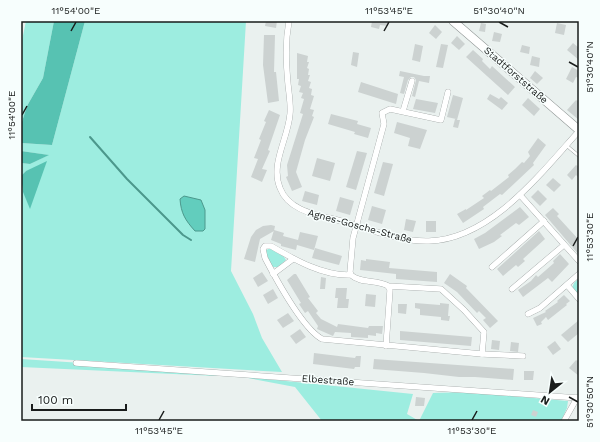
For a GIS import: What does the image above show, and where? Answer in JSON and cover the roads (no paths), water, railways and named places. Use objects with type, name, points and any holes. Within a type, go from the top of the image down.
[{"type":"main road","name":"Stadtforststraße","points":[[452,21],[579,130]]},
{"type":"street","name":"Agnes-Gosche-Straße","points":[[289,21],[285,50],[290,114],[278,162],[278,183],[285,198],[294,207],[418,241],[430,241],[456,237],[479,226],[520,195],[579,130]]},
{"type":"street","points":[[403,111],[412,81]]},
{"type":"street","points":[[351,275],[352,244],[384,124],[382,113],[390,109],[441,120],[448,92]]},
{"type":"street","points":[[520,195],[579,261]]},
{"type":"street","points":[[492,267],[544,222]]},
{"type":"street","points":[[512,289],[564,244]]},
{"type":"street","points":[[482,354],[484,332],[464,310],[441,289],[388,286],[384,283],[358,279],[351,275],[341,276],[293,259],[271,246],[265,246],[262,252],[273,274],[298,313],[316,336],[329,340],[386,346],[482,354],[523,356]]},
{"type":"street","points":[[273,274],[293,259]]},
{"type":"street","points":[[528,314],[540,308],[579,274]]},
{"type":"street","points":[[566,285],[579,299]]},
{"type":"street","points":[[386,346],[390,290],[388,286]]},
{"type":"street","name":"Elbestraße","points":[[76,363],[578,398]]},
{"type":"street","points":[[564,421],[578,398]]},
{"type":"lane","points":[[566,145],[579,156]]},
{"type":"waterway","points":[[90,137],[127,179],[183,235],[191,240]]}]
